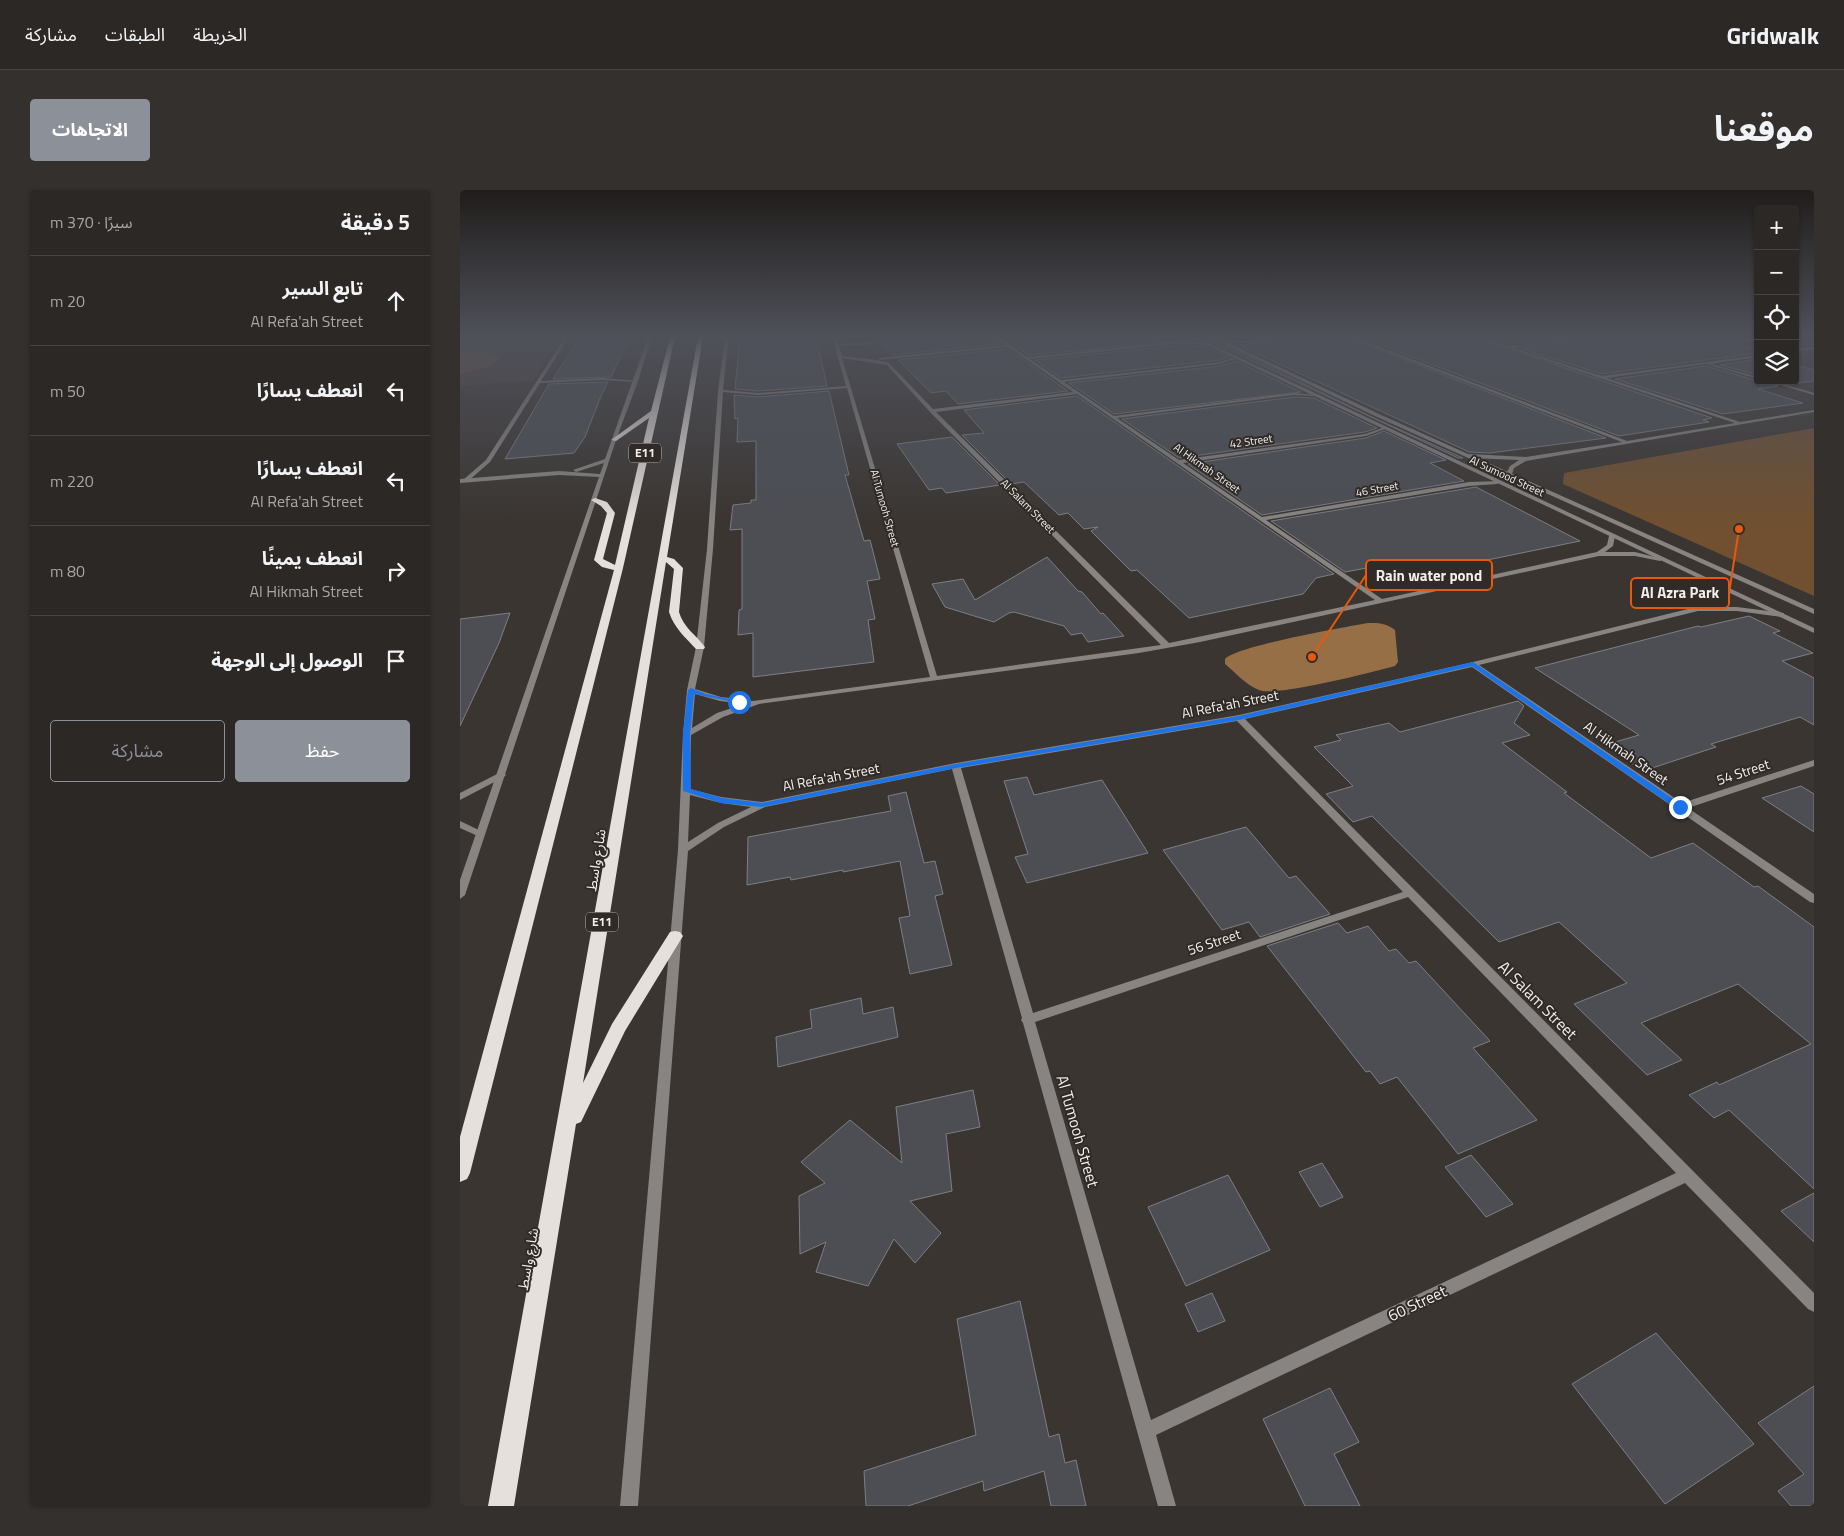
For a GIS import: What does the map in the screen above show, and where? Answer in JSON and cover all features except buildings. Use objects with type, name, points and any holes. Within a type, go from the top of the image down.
[{"type":"highway","name":"E11","points":[[460,1173],[619,568],[657,398]]},
{"type":"highway","name":"شارع واسط","points":[[501,1506],[567,1133],[690,398]]},
{"type":"highway","points":[[614,440],[654,412]]},
{"type":"highway","points":[[594,500],[604,504],[611,513],[598,560],[605,566],[619,568]]},
{"type":"highway","points":[[662,558],[671,561],[679,568],[675,618],[678,624],[700,647]]},
{"type":"highway","points":[[567,1133],[618,1029],[675,936]]},
{"type":"street","points":[[462,481],[486,464],[529,398]]},
{"type":"street","points":[[460,895],[630,398]]},
{"type":"street","points":[[629,1506],[675,936],[684,850],[687,734],[691,690],[700,647],[710,549],[719,398]]},
{"type":"street","name":"Al Tumooh Street","points":[[851,398],[934,678]]},
{"type":"street","name":"Al Salam Street","points":[[920,398],[1167,646]]},
{"type":"street","points":[[932,411],[1033,398]]},
{"type":"street","name":"Al Hikmah Street","points":[[1085,398],[1379,600]]},
{"type":"street","points":[[1114,417],[1259,398]]},
{"type":"street","points":[[1321,399],[1332,398]]},
{"type":"street","points":[[1341,398],[1377,415]]},
{"type":"street","name":"Al Sumood Street","points":[[1342,398],[1814,612]]},
{"type":"street","points":[[1512,398],[1627,442]]},
{"type":"street","points":[[1666,398],[1742,423]]},
{"type":"street","name":"Al Sumood Street","points":[[1321,399],[1814,631]]},
{"type":"street","points":[[719,404],[728,401]]},
{"type":"street","points":[[1470,456],[1526,459],[1814,411]]},
{"type":"street","name":"42 Street","points":[[1179,462],[1373,433],[1383,428]]},
{"type":"street","points":[[1509,474],[1512,467],[1526,459]]},
{"type":"street","points":[[560,473],[608,460]]},
{"type":"street","points":[[462,481],[560,473],[603,476]]},
{"type":"street","name":"46 Street","points":[[1261,519],[1469,484],[1497,482]]},
{"type":"street","points":[[1599,554],[1610,546],[1612,536]]},
{"type":"street","points":[[687,734],[720,715],[758,702],[1111,656],[1167,646],[1599,554],[1622,554],[1660,559]]},
{"type":"street","points":[[1698,609],[1711,601],[1713,595],[1708,582]]},
{"type":"street","name":"Al Refa'ah Street","points":[[684,850],[721,825],[762,805],[956,766],[1239,718],[1473,664],[1698,609],[1737,609],[1781,615]]},
{"type":"street","name":"Al Hikmah Street","points":[[1473,664],[1814,899]]},
{"type":"street","points":[[691,690],[720,699],[758,702]]},
{"type":"street","name":"Al Salam Street","points":[[1239,718],[1814,1304]]},
{"type":"street","name":"54 Street","points":[[1680,807],[1814,763]]},
{"type":"street","name":"Al Tumooh Street","points":[[956,766],[1167,1506]]},
{"type":"street","points":[[460,797],[501,775]]},
{"type":"street","name":"Al Refa'ah Street","points":[[687,791],[721,800],[762,805]]},
{"type":"street","points":[[460,824],[480,834]]},
{"type":"street","name":"56 Street","points":[[1027,1020],[1410,893]]},
{"type":"street","name":"60 Street","points":[[1146,1430],[1687,1175]]},
{"type":"shaded area","points":[[1814,428],[1814,596],[1563,484],[1564,473]]},
{"type":"shaded area","points":[[1368,623],[1382,624],[1395,630],[1398,662],[1395,666],[1325,683],[1269,691],[1259,690],[1250,685],[1225,664],[1225,659],[1249,648]]},
{"type":"place","name":"Al Azra Park","points":[[1739,529]]},
{"type":"place","name":"Rain water pond","points":[[1312,657]]},
{"type":"route","points":[[739,702],[704,696],[691,690],[687,734],[687,791],[721,800],[762,805],[956,766],[1239,718],[1473,664],[1680,807]]}]
